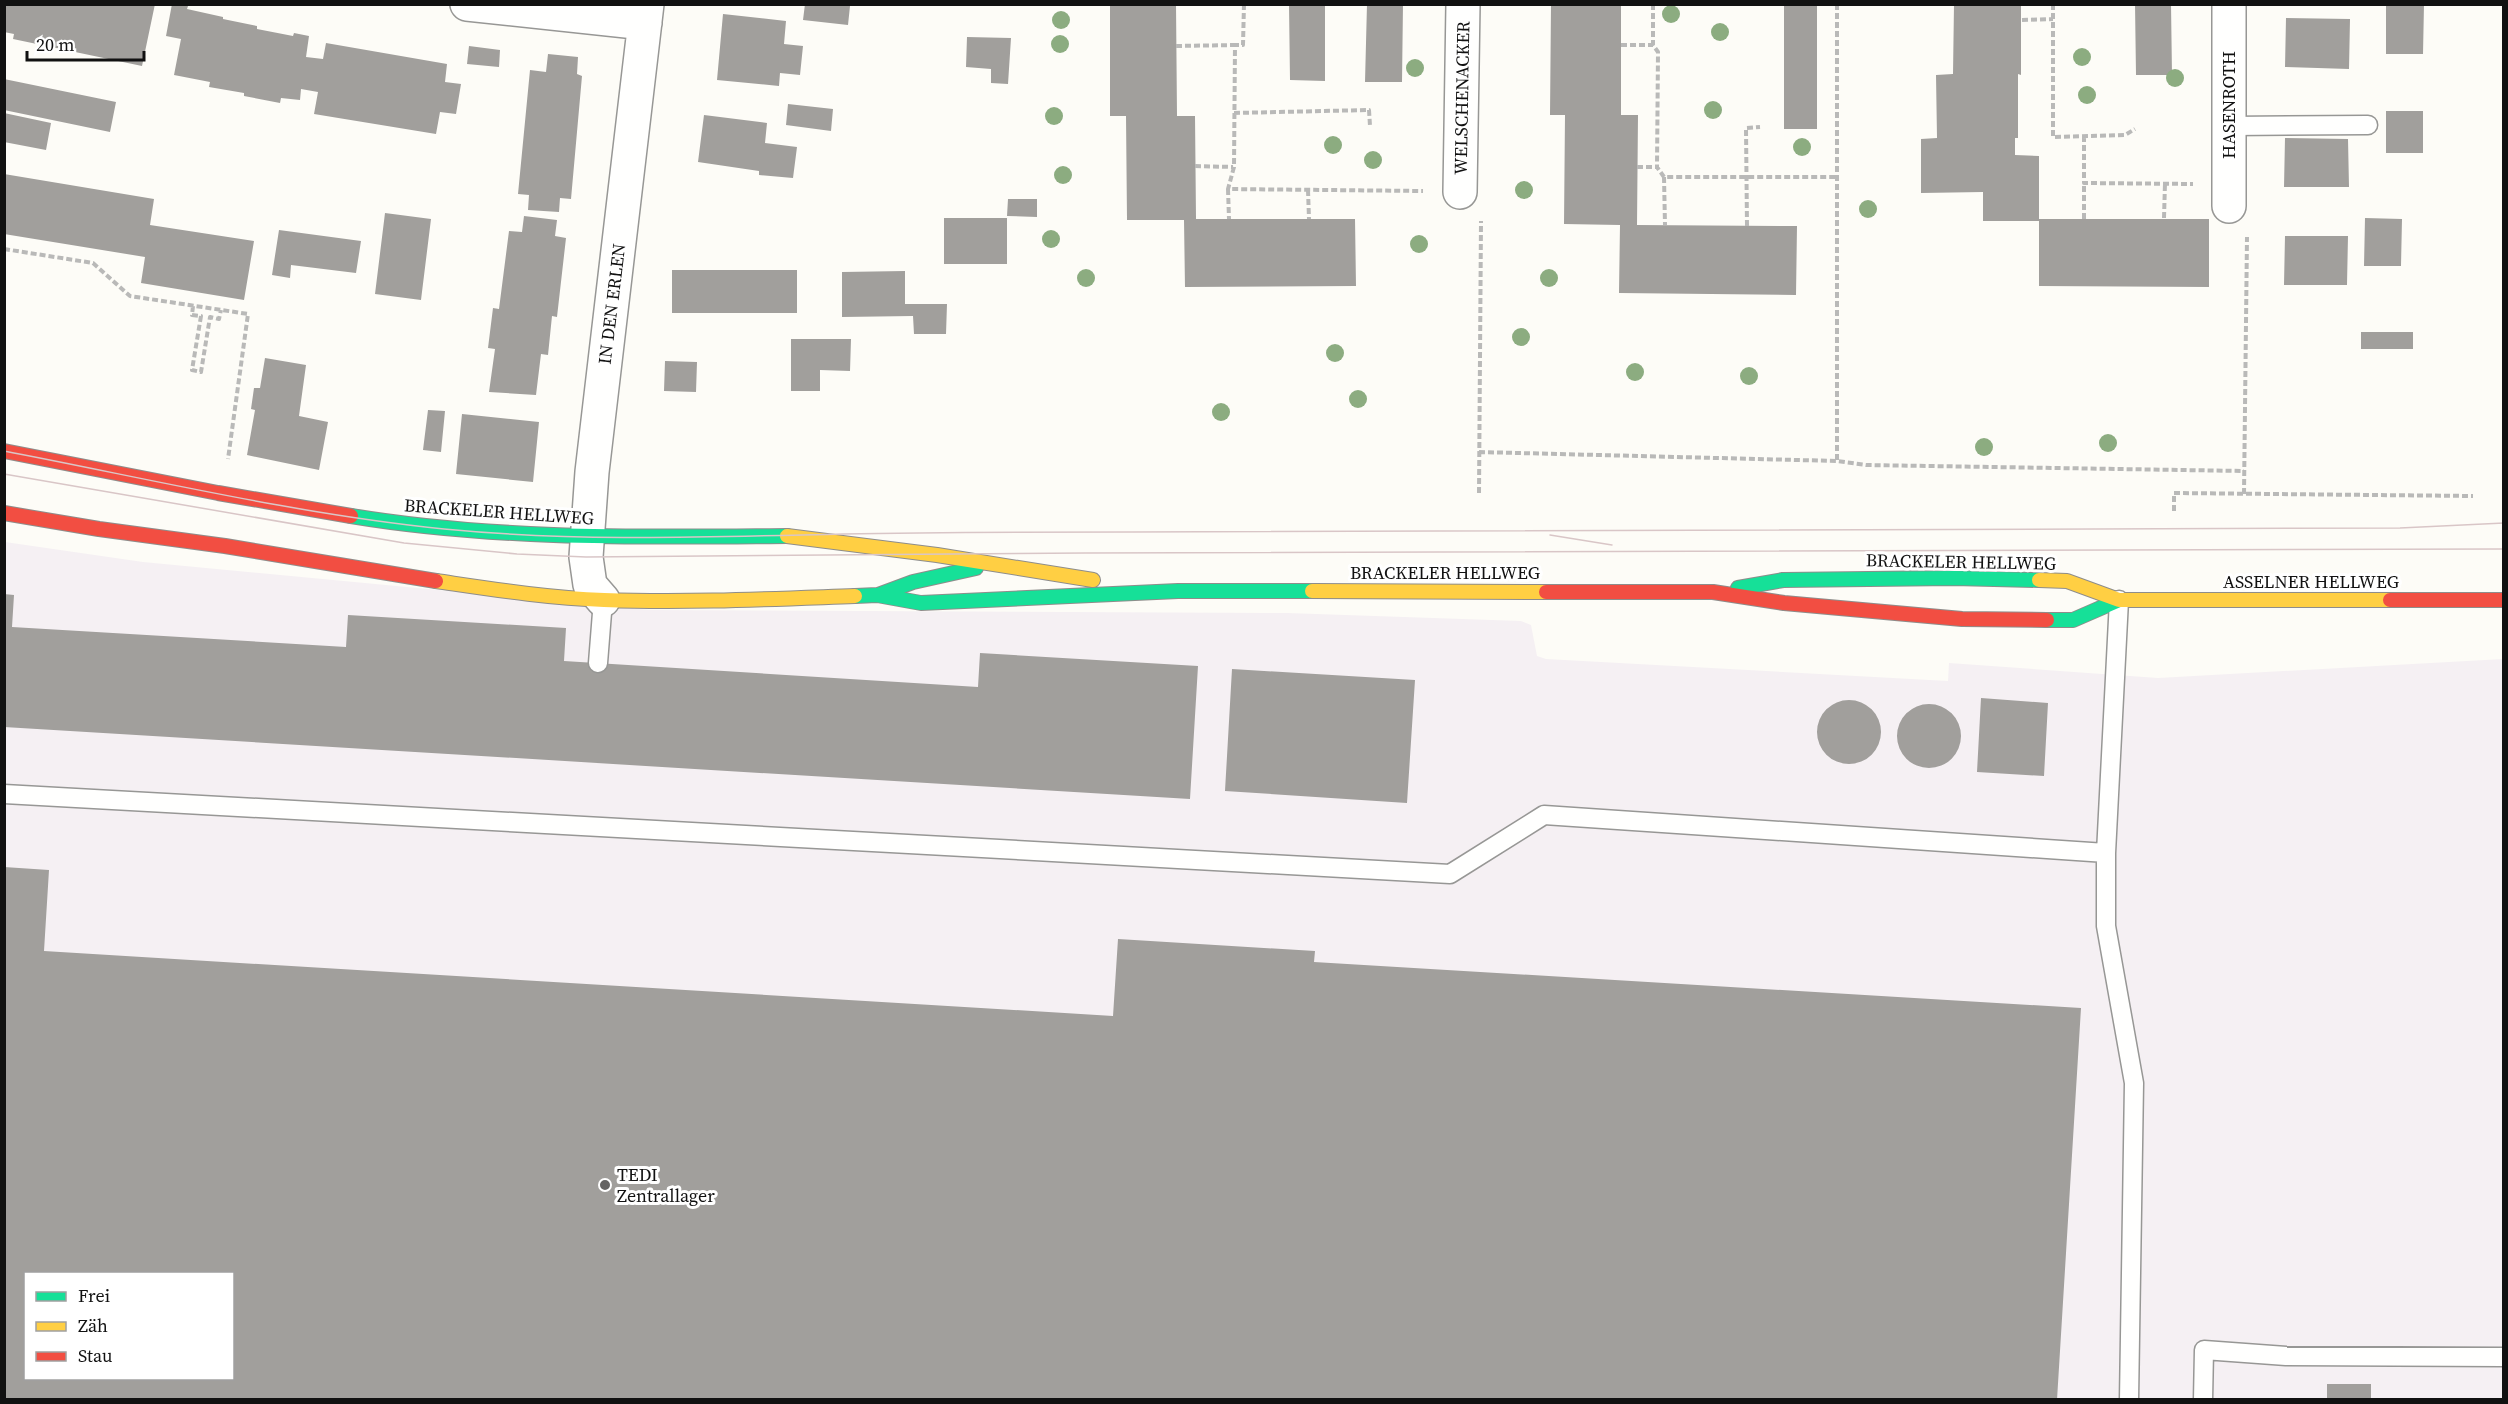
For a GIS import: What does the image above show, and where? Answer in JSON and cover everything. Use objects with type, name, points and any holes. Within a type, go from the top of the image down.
[{"type":"main road","name":"BRACKELER HELLWEG","points":[[4,451],[218,493],[406,525],[505,534],[586,537],[798,536],[1074,578],[1178,591]]},
{"type":"main road","name":"BRACKELER HELLWEG","points":[[4,513],[491,589],[603,600],[729,600],[877,595],[921,603],[1178,591],[1713,592],[1784,603],[1962,619],[2073,620],[2119,600]]},
{"type":"main road","name":"BRACKELER HELLWEG","points":[[877,595],[948,573],[996,565]]},
{"type":"main road","name":"BRACKELER HELLWEG","points":[[1713,592],[1783,580],[1954,578],[2067,581],[2119,600]]},
{"type":"main road","name":"ASSELNER HELLWEG","points":[[2119,600],[2504,600]]},
{"type":"street","points":[[467,4],[646,14]]},
{"type":"street","name":"WELSCHENACKER","points":[[1460,192],[1463,4]]},
{"type":"street","name":"HASENROTH","points":[[2229,4],[2229,203]]},
{"type":"street","name":"IN DEN ERLEN","points":[[603,600],[590,585],[586,537],[646,14]]},
{"type":"lane","points":[[2229,126],[2368,125]]},
{"type":"lane","points":[[598,663],[603,600]]},
{"type":"lane","points":[[2119,600],[2106,853],[2106,926],[2134,1083],[2129,1400]]},
{"type":"lane","points":[[4,794],[1450,874],[1544,815],[2106,853]]},
{"type":"lane","points":[[2203,1400],[2204,1350],[2286,1356],[2504,1357]]},
{"type":"path","points":[[1176,46],[1243,45],[1244,4]]},
{"type":"path","points":[[1653,4],[1653,45],[1658,52],[1657,167],[1664,177],[1665,225]]},
{"type":"path","points":[[1837,4],[1837,461]]},
{"type":"path","points":[[2053,4],[2053,137],[2126,135],[2135,129]]},
{"type":"path","points":[[2022,20],[2053,20]]},
{"type":"path","points":[[1229,219],[1228,189],[1234,166],[1235,45]]},
{"type":"path","points":[[1621,45],[1653,45]]},
{"type":"path","points":[[1234,113],[1369,110],[1370,126]]},
{"type":"path","points":[[1747,226],[1746,128],[1760,128]]},
{"type":"path","points":[[2084,136],[2084,219]]},
{"type":"path","points":[[1195,166],[1234,166]]},
{"type":"path","points":[[1638,167],[1657,167]]},
{"type":"path","points":[[1664,177],[1838,177]]},
{"type":"path","points":[[2084,183],[2206,184],[2207,198],[2229,203],[2247,229],[2244,494]]},
{"type":"path","points":[[2164,218],[2165,183]]},
{"type":"path","points":[[1228,189],[1481,193],[1479,493]]},
{"type":"path","points":[[1308,190],[1309,219]]},
{"type":"path","points":[[4,249],[93,263],[130,296],[248,314],[227,461]]},
{"type":"path","points":[[193,306],[192,315],[201,316],[192,370],[201,372],[210,317],[219,319],[221,310]]},
{"type":"path","points":[[1479,452],[1837,461],[1866,465],[2244,471]]},
{"type":"path","points":[[2174,511],[2174,493],[2474,496]]},
{"type":"shaded area","points":[[5,542],[143,562],[649,610],[1287,613],[1521,621],[1531,625],[1537,656],[1546,659],[1948,681],[1949,663],[2158,678],[2503,659],[2503,1399],[5,1400]]},
{"type":"building","points":[[4,4],[155,4],[142,66],[13,39],[14,34],[4,32]]},
{"type":"building","points":[[172,4],[188,6],[187,9],[257,26],[257,29],[293,36],[294,33],[309,36],[306,57],[323,59],[326,43],[447,64],[445,82],[461,84],[456,114],[440,112],[436,134],[314,114],[318,92],[301,89],[300,100],[281,98],[280,103],[244,96],[244,93],[209,87],[210,82],[174,75],[181,39],[166,36]]},
{"type":"building","points":[[805,4],[850,6],[848,25],[803,20]]},
{"type":"building","points":[[1110,4],[1176,4],[1177,116],[1195,116],[1196,219],[1355,219],[1356,286],[1185,287],[1184,220],[1127,220],[1126,116],[1110,116]]},
{"type":"building","points":[[1289,4],[1325,4],[1325,81],[1290,80]]},
{"type":"building","points":[[1367,4],[1403,4],[1402,82],[1365,82]]},
{"type":"building","points":[[1551,4],[1621,4],[1621,115],[1638,115],[1637,225],[1797,226],[1796,295],[1619,293],[1620,225],[1564,224],[1565,115],[1550,115]]},
{"type":"building","points":[[1784,4],[1817,4],[1817,129],[1784,129]]},
{"type":"building","points":[[1954,4],[2021,4],[2021,75],[2018,74],[2018,138],[2015,138],[2015,155],[2039,156],[2039,219],[2209,219],[2209,287],[2039,286],[2039,221],[1983,221],[1983,192],[1921,193],[1921,139],[1937,138],[1936,75],[1953,74]]},
{"type":"building","points":[[2135,4],[2171,4],[2172,75],[2136,75]]},
{"type":"building","points":[[2386,4],[2424,4],[2423,54],[2386,54]]},
{"type":"building","points":[[723,14],[786,21],[784,44],[803,46],[800,75],[780,73],[779,86],[717,80]]},
{"type":"building","points":[[2286,18],[2350,19],[2349,69],[2285,67]]},
{"type":"building","points":[[967,37],[1011,38],[1008,84],[991,83],[991,69],[966,67]]},
{"type":"building","points":[[469,46],[500,50],[499,67],[467,64]]},
{"type":"building","points":[[548,54],[578,57],[577,74],[582,76],[571,199],[560,198],[559,212],[528,210],[529,195],[518,194],[530,70],[546,72]]},
{"type":"building","points":[[4,79],[116,102],[110,132],[4,110]]},
{"type":"building","points":[[788,104],[833,109],[831,131],[786,125]]},
{"type":"building","points":[[2386,111],[2423,111],[2423,153],[2386,153]]},
{"type":"building","points":[[4,113],[51,123],[46,150],[4,142]]},
{"type":"building","points":[[704,115],[767,123],[765,143],[797,147],[793,178],[759,175],[759,171],[698,162]]},
{"type":"building","points":[[2285,138],[2348,139],[2349,187],[2284,187]]},
{"type":"building","points":[[4,174],[154,199],[150,225],[254,241],[244,300],[141,283],[145,257],[4,234]]},
{"type":"building","points":[[1008,199],[1037,199],[1037,217],[1007,216]]},
{"type":"building","points":[[385,213],[431,219],[421,300],[375,294]]},
{"type":"building","points":[[524,216],[557,220],[555,236],[566,238],[557,317],[552,316],[548,355],[541,354],[536,395],[489,392],[495,349],[488,348],[493,308],[499,309],[509,231],[522,232]]},
{"type":"building","points":[[944,218],[1007,218],[1007,264],[944,264]]},
{"type":"building","points":[[2365,218],[2402,219],[2401,266],[2364,266]]},
{"type":"building","points":[[279,230],[361,241],[356,273],[291,265],[290,278],[272,275]]},
{"type":"building","points":[[2285,236],[2348,236],[2347,285],[2284,285]]},
{"type":"building","points":[[672,270],[797,270],[797,313],[672,313]]},
{"type":"building","points":[[905,271],[905,304],[947,304],[946,334],[914,334],[913,316],[842,317],[842,272]]},
{"type":"building","points":[[2361,332],[2413,332],[2413,349],[2361,349]]},
{"type":"building","points":[[791,339],[851,339],[850,371],[820,370],[820,391],[791,391]]},
{"type":"building","points":[[265,358],[306,365],[299,416],[328,422],[319,470],[247,455],[255,410],[251,409],[254,388],[260,388]]},
{"type":"building","points":[[665,361],[697,362],[696,392],[664,391]]},
{"type":"building","points":[[428,410],[445,411],[441,452],[423,450]]},
{"type":"building","points":[[462,414],[539,422],[533,482],[456,474]]},
{"type":"building","points":[[4,594],[14,595],[12,627],[346,647],[348,615],[566,628],[564,661],[978,687],[980,653],[1198,666],[1190,799],[4,727]]},
{"type":"building","points":[[1232,669],[1415,680],[1407,803],[1225,791]]},
{"type":"building","points":[[1981,698],[2048,703],[2044,776],[1977,772]]},
{"type":"building","points":[[1849,700],[1867,705],[1872,709],[1876,714],[1881,732],[1876,750],[1872,755],[1867,759],[1849,764],[1831,759],[1826,755],[1822,750],[1817,732],[1822,714],[1826,709],[1831,705]]},
{"type":"building","points":[[1929,704],[1947,709],[1952,713],[1956,718],[1961,736],[1956,754],[1952,759],[1947,763],[1929,768],[1911,763],[1906,759],[1902,754],[1897,736],[1902,718],[1906,713],[1911,709]]},
{"type":"building","points":[[4,867],[49,870],[44,951],[1113,1016],[1118,939],[1315,951],[1314,962],[2081,1008],[2057,1400],[4,1400]]},
{"type":"building","points":[[2327,1384],[2371,1384],[2371,1400],[2327,1400]]},
{"type":"tram line","points":[[4,451],[223,495],[333,514],[444,529],[544,536],[644,538],[988,532],[1766,528],[2400,528],[2504,523]]},
{"type":"tram line","points":[[4,474],[404,543],[517,554],[586,557],[1086,553],[2504,549]]},
{"type":"tram line","points":[[1550,535],[1612,545]]},
{"type":"traffic: fast","points":[[351,516],[405,524],[514,533],[623,536],[787,536]]},
{"type":"traffic: fast","points":[[878,595],[913,582],[976,568]]},
{"type":"traffic: fast","points":[[1738,588],[1783,580],[1954,578],[2039,580]]},
{"type":"traffic: fast","points":[[855,596],[877,595],[921,603],[1178,591],[1312,591]]},
{"type":"traffic: fast","points":[[2047,620],[2073,620],[2119,600]]},
{"type":"traffic: slow","points":[[787,536],[937,555],[1093,580]]},
{"type":"traffic: slow","points":[[2039,580],[2067,581],[2119,600],[2390,600]]},
{"type":"traffic: slow","points":[[436,581],[540,595],[604,600],[698,601],[855,596]]},
{"type":"traffic: slow","points":[[1312,591],[1546,592]]},
{"type":"traffic: jam","points":[[4,451],[218,493],[351,516]]},
{"type":"traffic: jam","points":[[4,513],[436,581]]},
{"type":"traffic: jam","points":[[1546,592],[1713,592],[1784,603],[1962,619],[2047,620]]},
{"type":"traffic: jam","points":[[2390,600],[2504,600]]},
{"type":"place","name":"TEDI Zentrallager","points":[[605,1185]]}]
